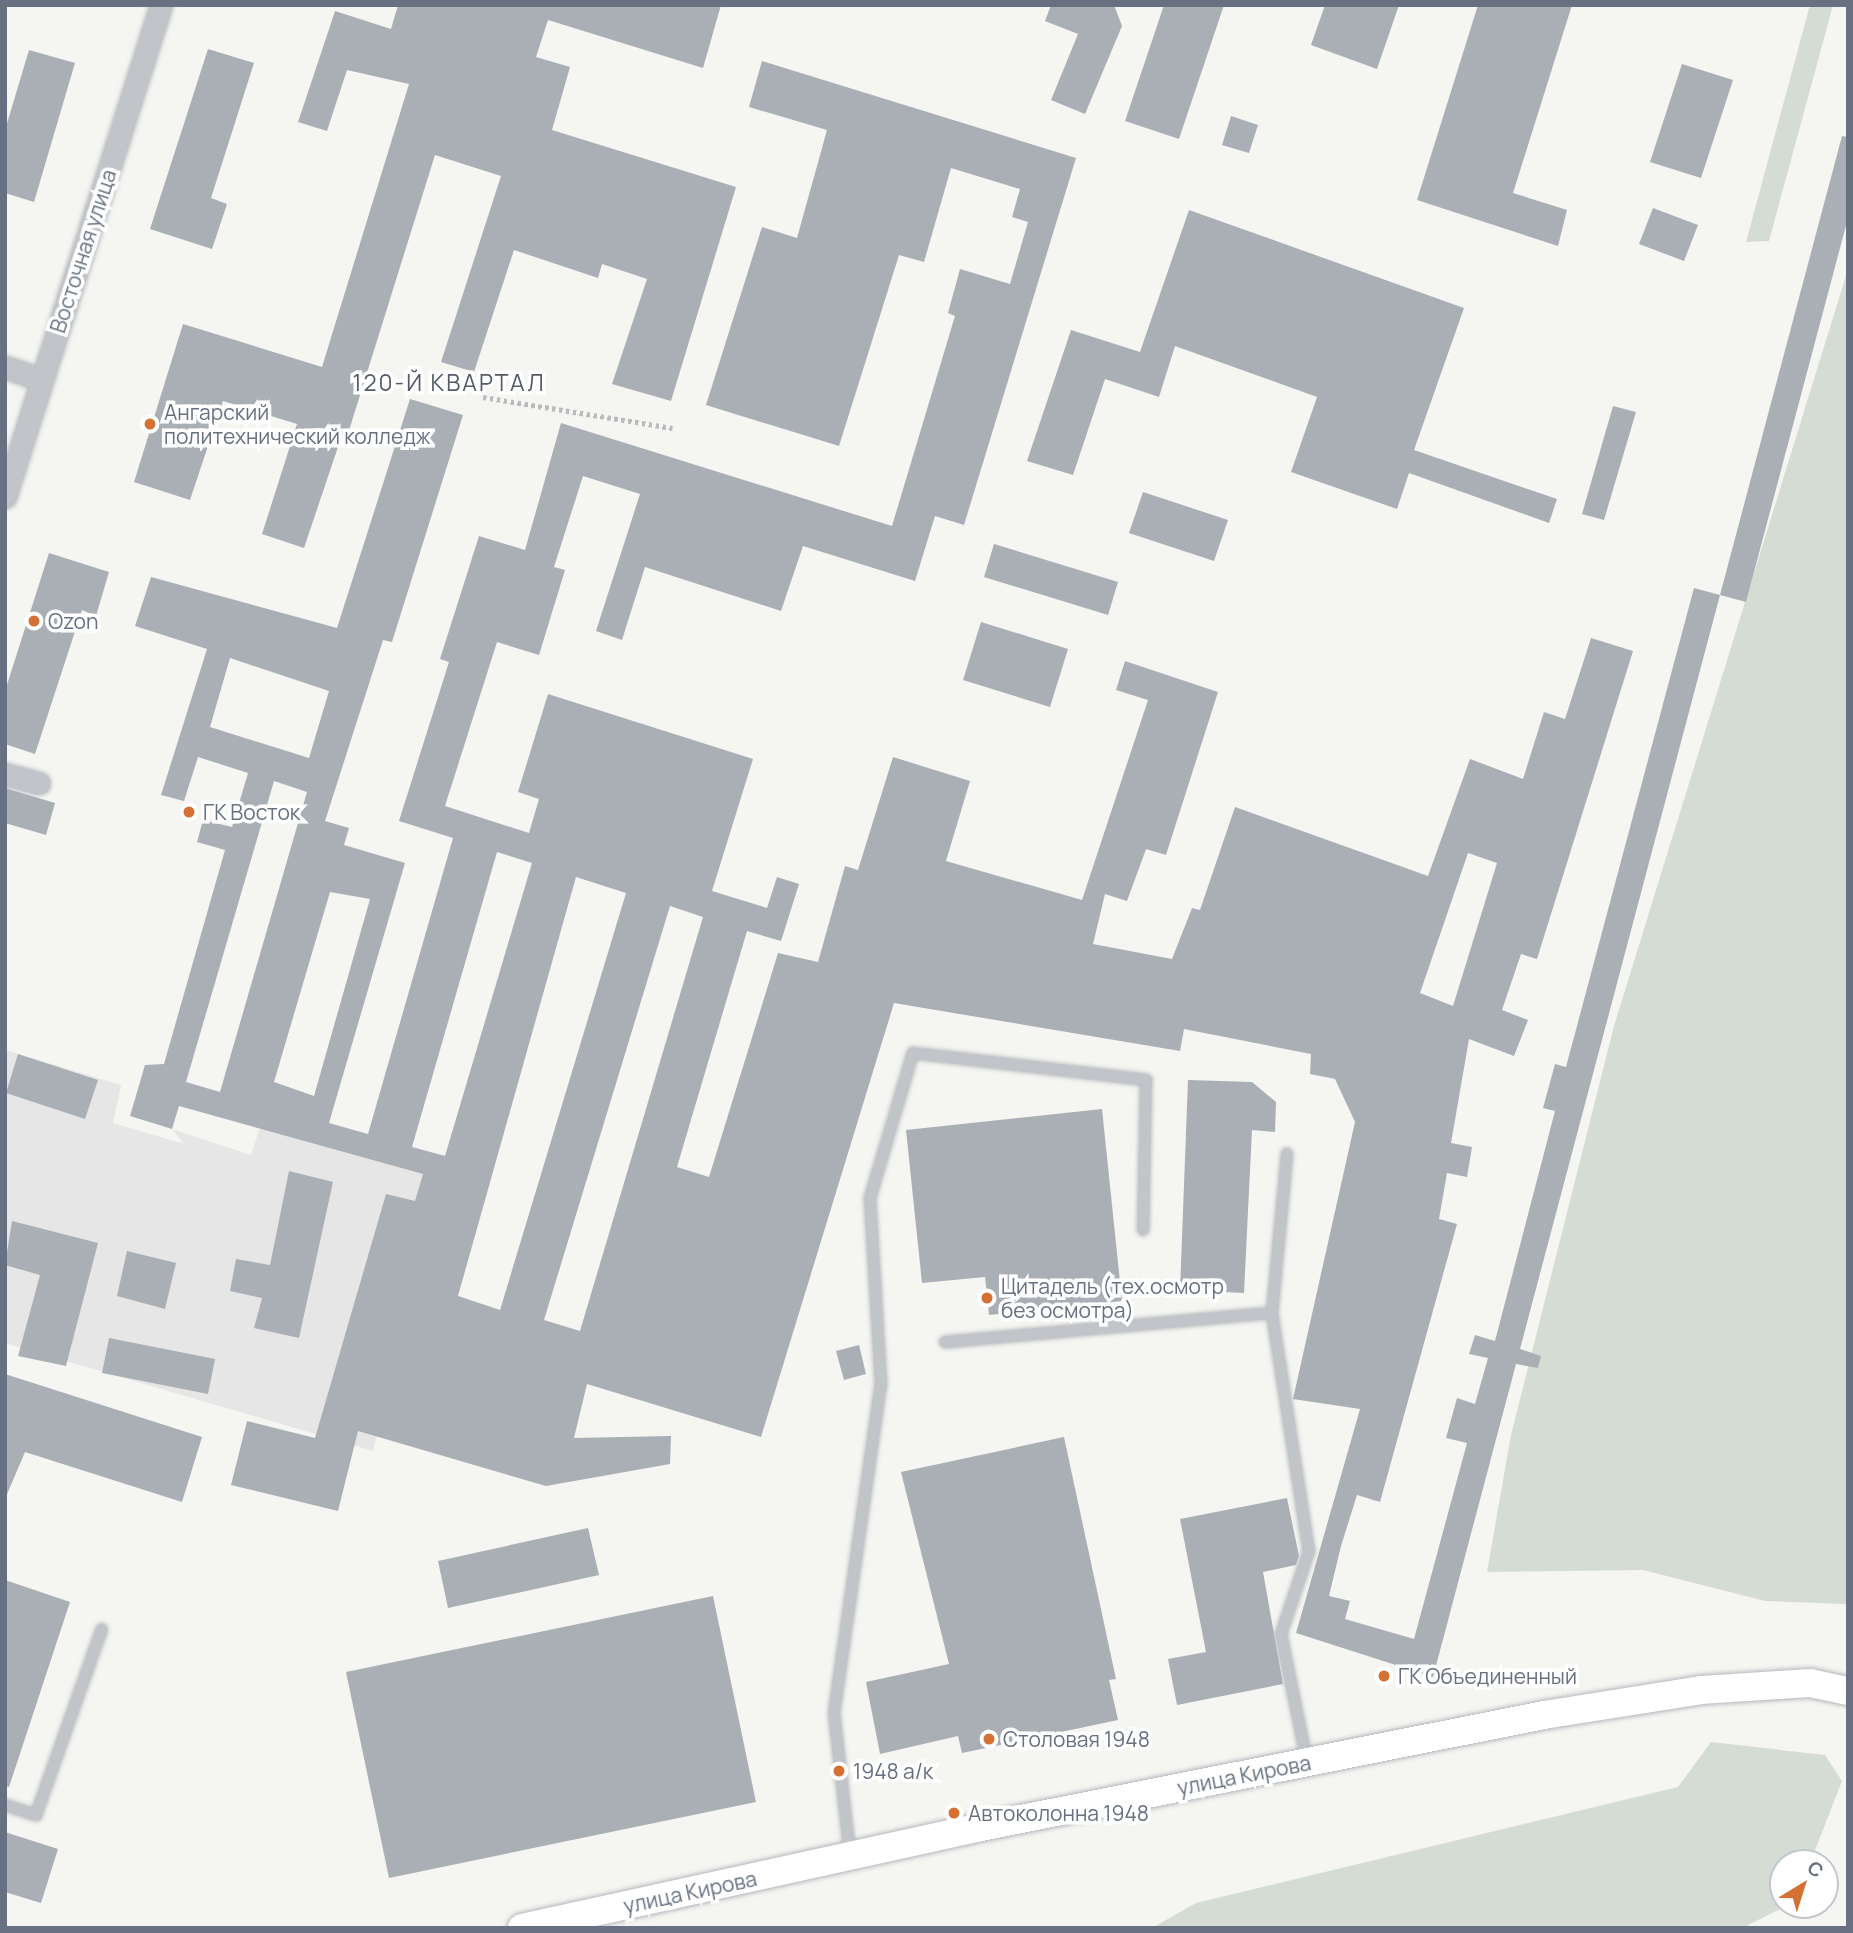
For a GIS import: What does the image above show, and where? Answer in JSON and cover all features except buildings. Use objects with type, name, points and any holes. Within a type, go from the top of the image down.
[{"type":"street","name":"Восточная улица","points":[[5,497],[161,5]]},
{"type":"street","points":[[5,367],[42,380]]},
{"type":"street","points":[[5,774],[39,783]]},
{"type":"street","name":"улица Кирова","points":[[522,1928],[1307,1763],[1701,1689],[1810,1683],[1848,1691]]},
{"type":"lane","points":[[851,1858],[834,1713],[881,1384],[870,1198],[913,1053],[1146,1080],[1143,1230]]},
{"type":"lane","points":[[1287,1154],[1272,1313],[1309,1551],[1281,1634],[1307,1763]]},
{"type":"lane","points":[[945,1342],[1272,1313]]},
{"type":"lane","points":[[5,1805],[36,1815],[102,1629]]},
{"type":"path","points":[[483,397],[672,428]]},
{"type":"shaded area","points":[[1810,5],[1833,5],[1769,241],[1746,242]]},
{"type":"shaded area","points":[[1848,269],[1848,1604],[1765,1601],[1643,1570],[1487,1572],[1511,1435],[1614,1026]]},
{"type":"shaded area","points":[[5,1050],[121,1085],[113,1123],[184,1144],[172,1129],[251,1155],[267,1106],[445,1156],[373,1451],[5,1343]]},
{"type":"shaded area","points":[[1711,1742],[1825,1755],[1842,1781],[1815,1849],[1769,1849],[1769,1914],[1742,1928],[1152,1928],[1196,1903],[1678,1787]]},
{"type":"place","name":"Ангарский политехнический колледж","points":[[150,424]]},
{"type":"place","name":"Ozon","points":[[34,621]]},
{"type":"place","name":"ГК Восток","points":[[189,812]]},
{"type":"place","name":"Цитадель (тех.осмотр без осмотра)","points":[[987,1298]]},
{"type":"place","name":"ГК Объединенный","points":[[1384,1676]]},
{"type":"place","name":"Столовая 1948","points":[[989,1739]]},
{"type":"place","name":"1948 а/к","points":[[839,1771]]},
{"type":"place","name":"Автоколонна 1948","points":[[954,1813]]},
{"type":"district","name":"120-Й КВАРТАЛ","points":[[449,382]]}]
